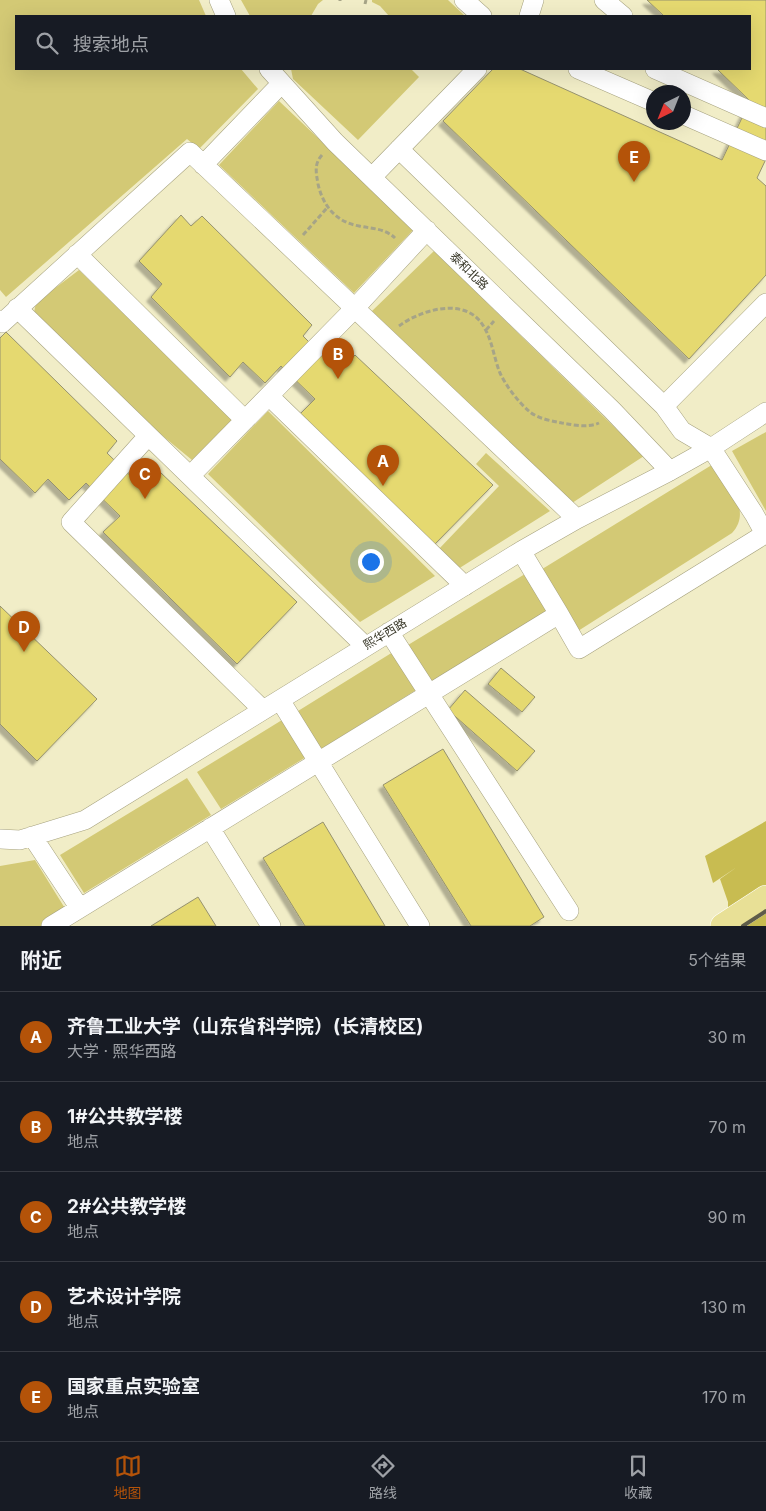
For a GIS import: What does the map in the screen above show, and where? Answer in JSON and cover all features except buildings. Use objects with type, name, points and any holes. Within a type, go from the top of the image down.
[{"type":"main road","points":[[724,926],[760,902]]},
{"type":"street","points":[[220,0],[226,15]]},
{"type":"street","points":[[464,0],[481,15]]},
{"type":"street","points":[[529,15],[534,0]]},
{"type":"street","points":[[604,0],[622,15]]},
{"type":"street","name":"泰和北路","points":[[269,70],[335,142],[612,410],[670,471]]},
{"type":"street","points":[[372,177],[476,70]]},
{"type":"street","points":[[580,70],[646,99]]},
{"type":"street","points":[[657,70],[766,118]]},
{"type":"street","points":[[683,70],[706,90]]},
{"type":"street","points":[[203,164],[281,84]]},
{"type":"street","points":[[691,118],[766,152]]},
{"type":"street","points":[[399,149],[664,406],[682,431],[711,448],[765,534],[579,649],[521,551]]},
{"type":"street","points":[[0,320],[2,322],[190,152],[577,519]]},
{"type":"street","points":[[190,476],[354,309],[427,230]]},
{"type":"street","points":[[77,254],[245,420]]},
{"type":"street","points":[[664,406],[766,303]]},
{"type":"street","points":[[17,308],[365,646]]},
{"type":"street","points":[[268,396],[465,586]]},
{"type":"street","name":"熙华西路","points":[[0,839],[20,840],[85,820],[521,551],[711,448],[766,412]]},
{"type":"street","points":[[148,436],[71,522],[263,710]]},
{"type":"street","points":[[50,926],[558,614]]},
{"type":"street","points":[[389,632],[569,912]]},
{"type":"street","points":[[280,700],[420,926]]},
{"type":"street","points":[[210,828],[271,926]]},
{"type":"street","points":[[32,836],[79,907]]},
{"type":"path","points":[[335,142],[317,161],[316,172],[320,192],[327,208],[341,219],[357,226],[381,228],[408,250]]},
{"type":"path","points":[[291,248],[327,208]]},
{"type":"path","points":[[385,338],[401,324],[440,308],[470,313],[479,320],[486,330],[500,373],[530,412],[556,422],[593,426],[612,410]]},
{"type":"shaded area","points":[[0,0],[199,0],[206,15],[15,15],[15,70],[242,70],[258,89],[199,149],[187,139],[6,297],[0,290]]},
{"type":"shaded area","points":[[241,0],[323,0],[318,4],[312,15],[249,15]]},
{"type":"shaded area","points":[[372,0],[448,0],[464,15],[388,15],[380,6],[372,2]]},
{"type":"shaded area","points":[[291,70],[412,70],[419,77],[358,140],[293,79]]},
{"type":"shaded area","points":[[279,101],[414,229],[354,293],[219,165]]},
{"type":"shaded area","points":[[434,251],[644,456],[572,503],[372,311]]},
{"type":"shaded area","points":[[79,270],[232,420],[192,460],[141,418],[34,313],[38,301]]},
{"type":"shaded area","points":[[268,411],[435,576],[360,622],[208,474]]},
{"type":"shaded area","points":[[766,432],[766,511],[732,451]]},
{"type":"shaded area","points":[[486,453],[550,511],[458,569],[438,550],[499,486],[476,464]]},
{"type":"shaded area","points":[[715,463],[731,488],[739,506],[740,516],[738,524],[732,533],[578,631],[539,571]]},
{"type":"shaded area","points":[[525,574],[549,611],[431,683],[408,645]]},
{"type":"shaded area","points":[[393,652],[416,690],[321,749],[298,711]]},
{"type":"shaded area","points":[[282,720],[306,757],[221,809],[197,772]]},
{"type":"shaded area","points":[[187,778],[211,815],[84,893],[60,855]]},
{"type":"shaded area","points":[[766,821],[766,926],[728,926],[728,902],[720,879],[737,867],[713,883],[705,856]]},
{"type":"shaded area","points":[[35,860],[66,910],[42,926],[0,926],[0,866]]},
{"type":"railway","points":[[743,926],[766,911]]},
{"type":"place","name":"国家重点实验室","points":[[634,182]]},
{"type":"place","name":"1#公共教学楼","points":[[338,379]]},
{"type":"place","name":"齐鲁工业大学（山东省科学院）(长清校区)","points":[[383,486]]},
{"type":"place","name":"2#公共教学楼","points":[[145,499]]},
{"type":"place","name":"艺术设计学院","points":[[24,652]]}]
